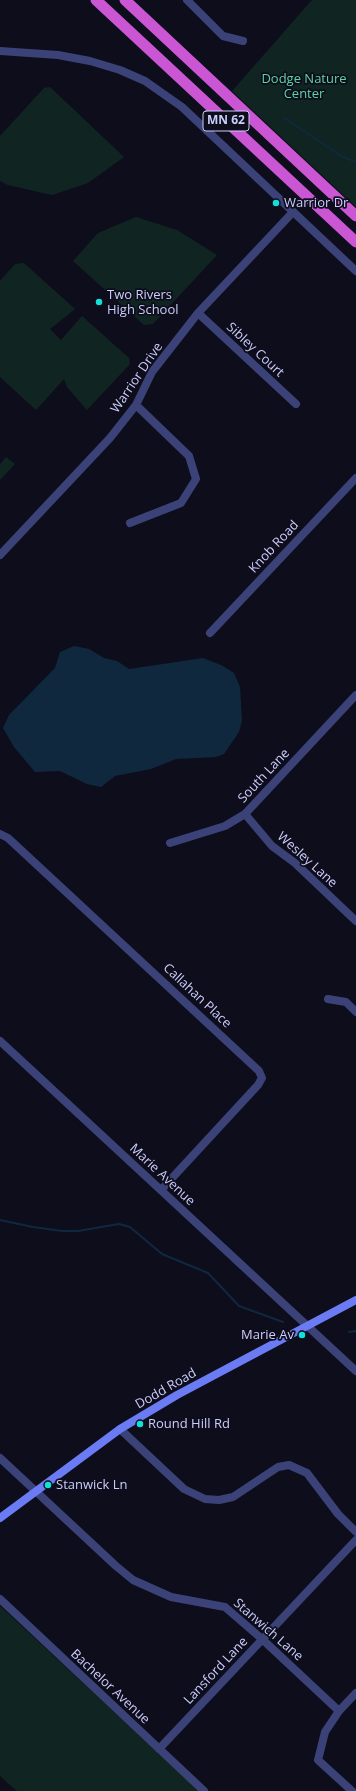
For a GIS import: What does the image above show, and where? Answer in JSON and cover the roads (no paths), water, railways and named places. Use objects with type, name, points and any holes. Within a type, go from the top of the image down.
[{"type":"highway","name":"MN 62","points":[[96,0],[356,242]]},
{"type":"highway","name":"MN 62","points":[[125,0],[356,216]]},
{"type":"main road","name":"Dodd Road","points":[[0,1518],[120,1429],[177,1395],[356,1300]]},
{"type":"street","points":[[187,0],[223,36],[243,41]]},
{"type":"street","points":[[0,51],[58,55],[90,61],[120,70],[145,81],[182,107],[356,271]]},
{"type":"street","name":"Warrior Drive","points":[[0,555],[110,438],[136,405],[152,372],[198,313],[293,212]]},
{"type":"street","name":"Sibley Court","points":[[198,313],[296,404]]},
{"type":"street","points":[[130,523],[181,503],[196,479],[189,456],[136,405]]},
{"type":"street","name":"Knob Road","points":[[210,633],[356,478]]},
{"type":"street","name":"South Lane","points":[[170,843],[225,826],[245,814],[355,699]]},
{"type":"street","name":"Wesley Lane","points":[[245,814],[272,846],[295,863],[356,921]]},
{"type":"street","name":"Callahan Place","points":[[0,834],[8,838],[259,1071],[262,1078],[258,1086],[161,1190]]},
{"type":"street","points":[[328,999],[346,1002],[356,1012]]},
{"type":"street","name":"Marie Avenue","points":[[0,1041],[356,1371]]},
{"type":"street","points":[[120,1429],[184,1489],[206,1499],[218,1500],[233,1497],[278,1467],[289,1464],[307,1473],[338,1514],[356,1532]]},
{"type":"street","name":"Stanwich Lane","points":[[0,1458],[35,1492],[133,1580],[171,1597],[225,1607],[262,1639],[339,1711]]},
{"type":"street","name":"Lansford Lane","points":[[158,1749],[356,1540]]},
{"type":"street","name":"Bachelor Avenue","points":[[0,1599],[204,1791]]},
{"type":"street","points":[[352,1791],[318,1760],[325,1732],[339,1711],[356,1693]]},
{"type":"water","points":[[74,646],[89,649],[104,658],[117,661],[129,669],[203,658],[221,665],[234,673],[240,687],[242,720],[239,732],[224,754],[216,757],[176,759],[151,769],[115,776],[101,787],[87,784],[60,771],[35,772],[14,747],[3,728],[9,715],[55,668],[60,652]]},
{"type":"waterway","points":[[284,118],[341,156],[356,162]]},
{"type":"waterway","points":[[0,1220],[62,1231],[78,1231],[119,1224],[130,1227],[162,1254],[208,1273],[239,1306],[283,1322]]},
{"type":"waterway","points":[[349,1332],[356,1331]]},
{"type":"place","name":"Warrior Dr","points":[[276,203]]},
{"type":"place","name":"Two Rivers High School","points":[[99,302]]},
{"type":"place","name":"Marie Av","points":[[302,1335]]},
{"type":"place","name":"Round Hill Rd","points":[[140,1424]]},
{"type":"place","name":"Stanwick Ln","points":[[48,1485]]},
{"type":"park label","name":"Dodge Nature Center","points":[[304,86]]}]
